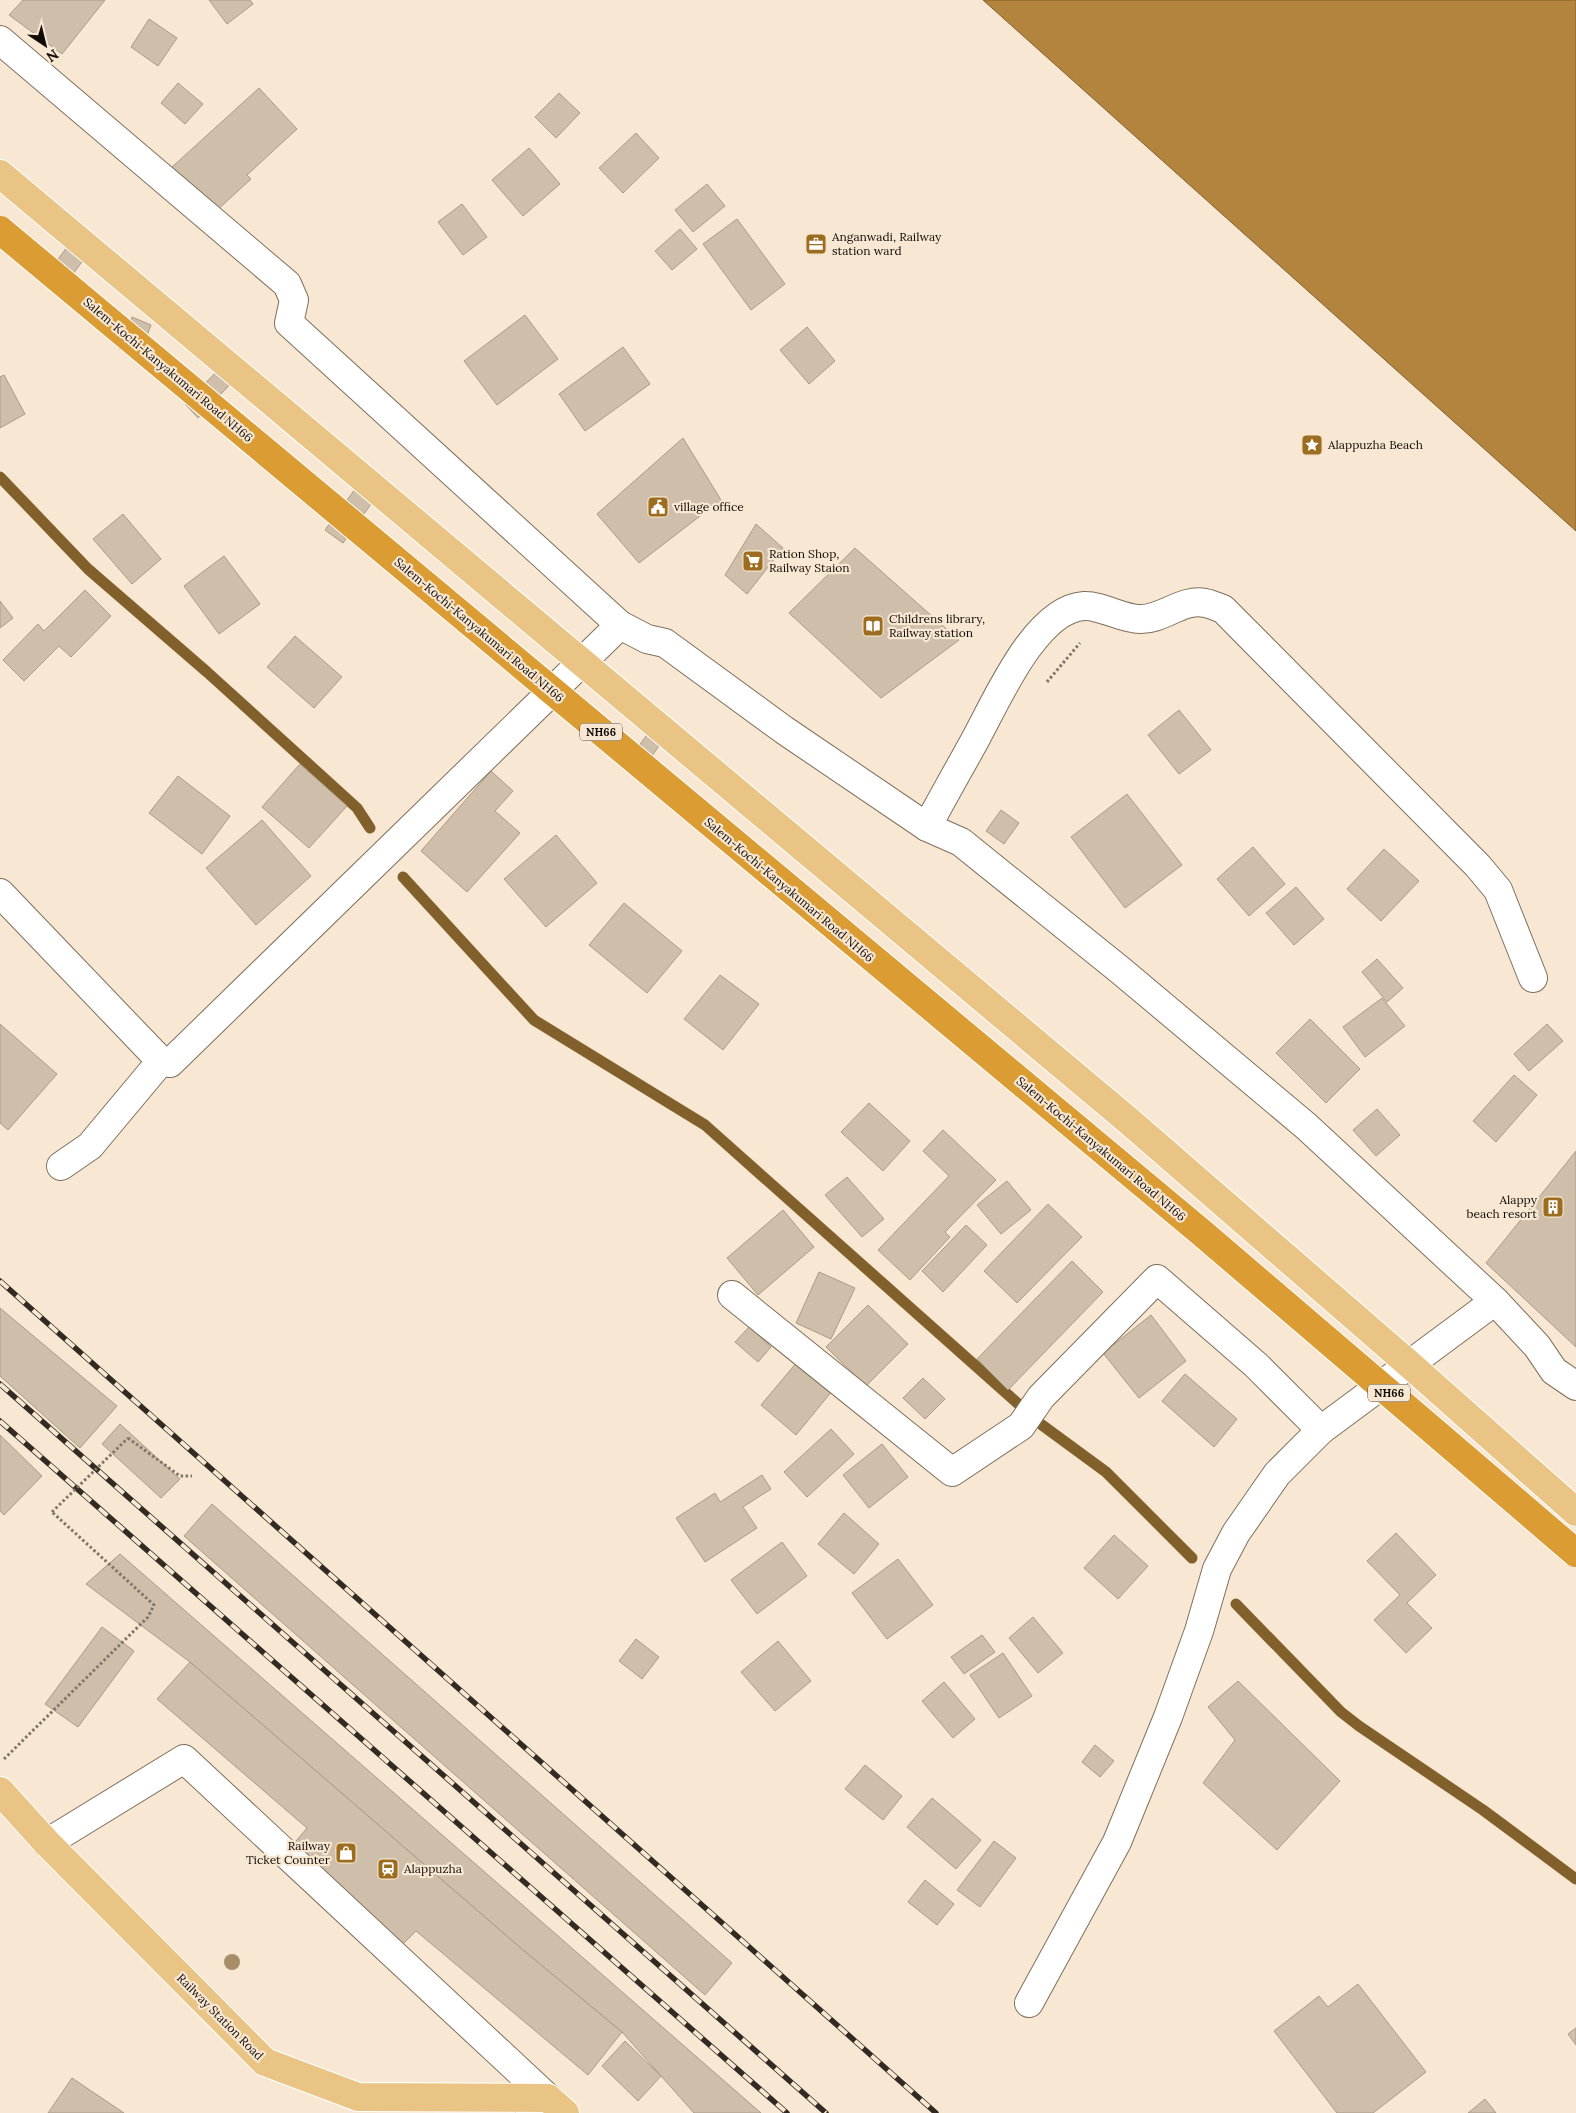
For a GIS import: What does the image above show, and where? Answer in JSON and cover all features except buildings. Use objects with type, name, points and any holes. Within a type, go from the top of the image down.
[{"type":"highway","name":"Salem-Kochi-Kanyakumari Road NH66","points":[[0,230],[768,873],[1202,1233],[1576,1553]]},
{"type":"main road","points":[[0,174],[1130,1122],[1576,1512]]},
{"type":"main road","name":"Railway Station Road","points":[[0,1791],[48,1843],[265,2062],[358,2097],[548,2108]]},
{"type":"street","points":[[0,40],[287,284],[294,300],[289,323],[620,625],[647,638],[666,643],[784,730],[927,826],[961,842],[1127,976],[1306,1126],[1496,1301],[1537,1346],[1554,1371],[1576,1386]]},
{"type":"street","points":[[927,826],[1014,667],[1032,641],[1059,615],[1086,605],[1139,619],[1157,617],[1188,604],[1204,602],[1223,609],[1478,866],[1498,890],[1533,978]]},
{"type":"street","points":[[0,894],[162,1061],[170,1062],[620,625]]},
{"type":"street","points":[[61,1166],[90,1146],[162,1061]]},
{"type":"street","points":[[732,1295],[952,1472],[1021,1426],[1041,1397],[1157,1279],[1256,1365],[1321,1430]]},
{"type":"street","points":[[1029,2003],[1117,1842],[1168,1717],[1199,1631],[1217,1569],[1236,1534],[1277,1474],[1321,1430],[1496,1301]]},
{"type":"street","points":[[48,1843],[184,1759],[548,2108]]},
{"type":"path","points":[[0,1763],[148,1618],[154,1605],[52,1512],[128,1438],[180,1476],[192,1476]]},
{"type":"shaded area","points":[[983,0],[1576,0],[1576,531]]},
{"type":"waterway","points":[[0,477],[88,569],[207,672],[357,808],[370,828]]},
{"type":"waterway","points":[[403,877],[534,1020],[705,1125],[1042,1425],[1106,1472],[1192,1558]]},
{"type":"waterway","points":[[1236,1604],[1341,1712],[1483,1810],[1576,1879]]},
{"type":"railway","points":[[0,1281],[936,2113]]},
{"type":"railway","points":[[0,1384],[826,2113]]},
{"type":"railway","points":[[0,1421],[787,2113]]},
{"type":"place","name":"Anganwadi, Railway station ward","points":[[816,244]]},
{"type":"place","name":"Alappuzha Beach","points":[[1312,445]]},
{"type":"place","name":"village office","points":[[658,507]]},
{"type":"place","name":"Ration Shop, Railway Staion","points":[[753,561]]},
{"type":"place","name":"Childrens library, Railway station","points":[[873,626]]},
{"type":"place","name":"Alappy beach resort","points":[[1553,1207]]},
{"type":"place","name":"Railway Ticket Counter","points":[[346,1853]]},
{"type":"place","name":"Alappuzha","points":[[388,1869]]}]
